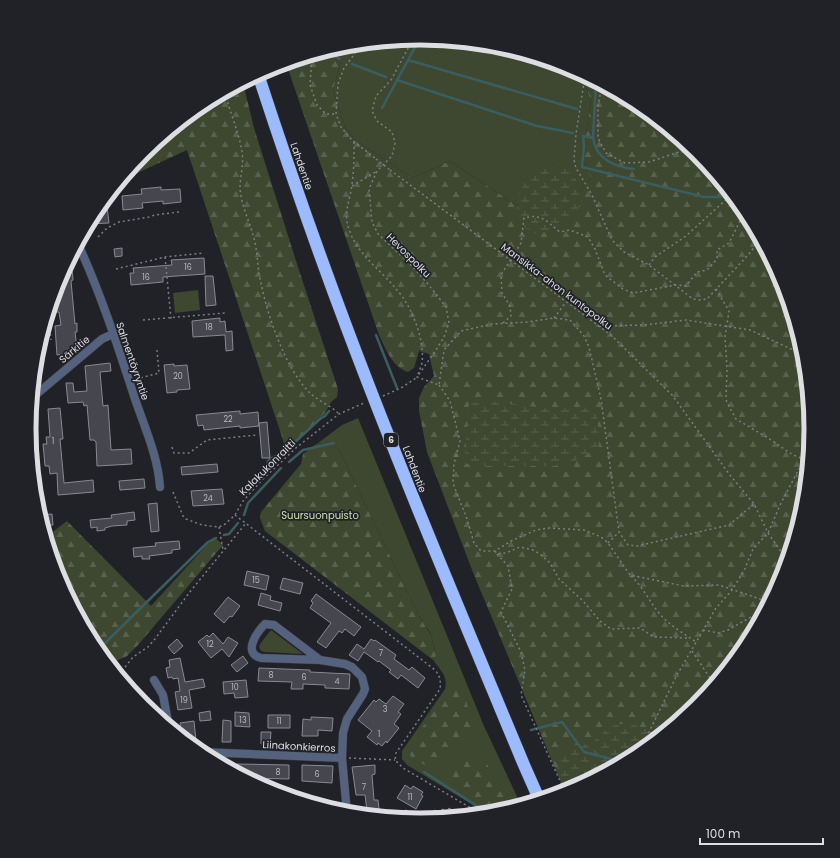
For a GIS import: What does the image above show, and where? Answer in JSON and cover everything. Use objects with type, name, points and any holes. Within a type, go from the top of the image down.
[{"type":"highway","name":"Lahdentie","points":[[260,80],[349,333],[421,518],[524,765],[538,794]]},
{"type":"street","name":"Salmentöyryntie","points":[[81,250],[113,334],[153,452],[159,474],[160,487]]},
{"type":"street","name":"Särkitie","points":[[38,393],[102,339],[113,334]]},
{"type":"street","points":[[320,660],[274,624],[270,623],[262,627],[253,640],[252,644],[254,654],[261,658],[320,660],[345,664],[352,667],[359,673],[365,688],[363,694],[344,724],[342,758]]},
{"type":"street","points":[[154,680],[163,695],[167,718]]},
{"type":"street","name":"Liinakonkierros","points":[[214,753],[342,758],[346,806]]},
{"type":"path","name":"Hevospolku","points":[[410,45],[392,80],[376,96],[372,111],[377,121],[392,132],[395,143],[392,156],[377,171],[369,189],[372,222],[378,234],[413,267],[446,306],[449,323],[444,337],[417,377]]},
{"type":"path","points":[[312,61],[310,85],[317,106],[326,114],[336,114],[338,84],[344,68],[358,50]]},
{"type":"path","points":[[584,82],[576,134],[574,160],[576,168],[592,195],[612,240],[624,252],[650,265],[692,299],[701,300],[707,299],[749,254],[756,244]]},
{"type":"path","points":[[601,90],[598,105],[598,138],[606,153],[625,163],[648,162],[685,151]]},
{"type":"path","points":[[226,97],[240,143],[242,154],[240,189],[247,219],[254,236],[260,283],[271,321],[291,368],[310,394],[332,407],[339,414]]},
{"type":"path","name":"Mansikka-ahon kuntopolku","points":[[336,114],[341,127],[354,142],[612,336],[673,396],[729,474],[754,504],[768,533],[783,554]]},
{"type":"path","points":[[354,142],[352,186],[346,211],[349,230],[358,249],[398,291],[408,307],[419,332],[422,351],[422,363],[417,377],[401,388],[382,396]]},
{"type":"path","points":[[352,186],[377,171]]},
{"type":"path","points":[[650,265],[655,257],[686,236],[727,198]]},
{"type":"path","points":[[98,237],[107,228],[119,222],[179,212]]},
{"type":"path","points":[[503,323],[511,316],[510,306],[502,293],[501,275],[521,243],[524,218],[533,216],[545,219],[560,232],[570,230],[588,237],[595,249],[605,275],[623,289],[633,293],[676,286],[686,286],[697,272],[707,270],[717,259],[717,250],[729,243],[741,219]]},
{"type":"path","points":[[116,269],[164,257],[204,253]]},
{"type":"path","points":[[164,257],[171,319]]},
{"type":"path","points":[[716,289],[729,311],[725,337],[727,368],[726,400],[731,410],[736,419],[793,455],[803,459]]},
{"type":"path","points":[[554,318],[566,301]]},
{"type":"path","points":[[143,320],[171,319],[225,313]]},
{"type":"path","points":[[439,385],[444,350],[461,332],[492,324],[528,322],[554,318],[570,320],[584,336],[589,347],[601,399],[619,532],[628,545],[637,546],[729,525],[754,504]]},
{"type":"path","points":[[598,326],[644,325],[686,320],[750,330],[796,350]]},
{"type":"path","points":[[50,328],[51,340]]},
{"type":"path","points":[[134,380],[159,373],[158,350]]},
{"type":"path","points":[[417,377],[439,385],[450,401],[460,441],[454,464],[454,486],[467,519],[474,543],[481,551],[495,551],[510,541],[536,530],[550,528],[584,530],[608,543],[630,575],[640,584],[659,613],[669,623],[696,642]]},
{"type":"path","name":"Kalakukonraitti","points":[[219,527],[224,525],[235,515],[243,501],[263,479],[297,447],[339,414],[366,402]]},
{"type":"path","points":[[172,447],[174,453],[189,453],[207,440],[257,435]]},
{"type":"path","points":[[644,741],[677,675],[716,608],[732,590],[744,571],[753,549],[768,533],[781,503],[802,462]]},
{"type":"path","points":[[796,474],[801,481]]},
{"type":"path","points":[[173,492],[183,516],[186,519],[202,526],[219,527],[223,550]]},
{"type":"path","points":[[235,515],[435,670],[439,675],[441,682],[440,689],[396,753],[395,760]]},
{"type":"path","points":[[121,671],[136,653],[148,647],[155,639],[189,593],[246,523]]},
{"type":"path","points":[[608,543],[619,532]]},
{"type":"path","points":[[497,554],[506,553],[520,547],[540,554],[550,563],[559,579],[583,601],[600,622],[611,629],[640,628],[654,637],[689,638]]},
{"type":"path","points":[[495,551],[508,566],[512,589],[501,612],[521,652],[525,670],[522,694],[562,786]]},
{"type":"path","points":[[630,575],[684,586],[719,585],[763,600]]},
{"type":"path","points":[[703,630],[718,633],[728,630],[757,614]]},
{"type":"path","points":[[691,650],[711,680]]},
{"type":"path","points":[[651,729],[651,736]]},
{"type":"path","points":[[342,758],[395,760],[403,768],[473,809]]},
{"type":"green space","points":[[420,45],[470,48],[495,52],[543,65],[585,82],[591,101],[582,159],[591,178],[555,215],[528,213],[450,161],[412,178],[355,140],[345,127],[333,90],[342,57],[347,52],[395,46]]},
{"type":"green space","points":[[347,52],[342,57],[333,90],[345,127],[355,140],[412,178],[450,161],[528,213],[555,215],[591,178],[582,159],[591,101],[585,82],[612,96],[654,124],[692,157],[709,176],[725,195],[753,237],[775,282],[784,306],[797,354],[801,379],[804,429],[801,479],[797,504],[784,552],[775,576],[753,621],[725,663],[692,701],[654,734],[612,762],[567,784],[562,786],[474,575],[427,452],[419,411],[419,398],[424,387],[434,376],[429,354],[419,351],[414,368],[408,372],[402,370],[390,357],[379,335],[288,68]]},
{"type":"green space","points":[[244,88],[254,128],[338,389],[337,397],[331,402],[325,413],[287,452],[187,150],[131,176],[148,157],[186,124],[228,96]]},
{"type":"green space","points":[[549,166],[568,169],[577,181],[582,200],[572,220],[554,232],[532,233],[521,224],[516,216],[518,194],[533,170]]},
{"type":"green space","points":[[198,290],[200,310],[175,313],[173,293]]},
{"type":"green space","points":[[481,400],[552,409],[597,407],[599,447],[577,460],[554,466],[474,466],[465,463],[469,405]]},
{"type":"green space","points":[[358,418],[484,726],[519,800],[479,809],[407,765],[402,759],[402,751],[445,689],[446,681],[445,677],[433,660],[436,656],[431,634],[419,616],[338,448],[318,443],[342,425]]},
{"type":"green space","name":"Suursuonpuisto","points":[[318,443],[338,448],[419,616],[431,635],[436,656],[433,660],[265,531],[260,518],[261,512],[301,464],[303,454]]},
{"type":"green space","points":[[67,521],[151,606],[214,537],[223,545],[138,645],[127,656],[116,661],[113,660],[87,621],[65,576],[51,533]]},
{"type":"green space","points":[[271,630],[303,654],[261,651],[259,647],[260,644]]},
{"type":"green space","points":[[452,687],[459,687],[465,695],[471,721],[469,731],[464,738],[425,765],[412,759],[407,748]]},
{"type":"green space","points":[[620,724],[631,724],[646,729],[665,725],[654,734],[612,762],[564,785],[558,770],[558,759],[561,754],[567,748],[572,746],[593,742],[609,728]]},
{"type":"green space","points":[[471,758],[487,764],[507,803],[486,807],[440,779],[437,773]]},
{"type":"building","points":[[161,187],[161,190],[180,189],[181,202],[163,204],[163,201],[142,203],[143,208],[123,210],[122,196],[142,194],[141,189]]},
{"type":"building","points":[[107,207],[109,223],[96,224]]},
{"type":"building","points":[[122,248],[122,256],[115,257],[114,249]]},
{"type":"building","points":[[204,258],[205,274],[163,277],[163,282],[131,285],[130,273],[134,273],[133,268],[172,265],[171,260]]},
{"type":"building","points":[[72,267],[73,280],[71,281],[75,324],[77,323],[77,332],[75,332],[77,349],[69,350],[69,354],[57,355],[55,326],[61,325],[59,312],[54,312]]},
{"type":"building","points":[[205,276],[213,276],[216,305],[206,306]]},
{"type":"building","points":[[220,318],[220,322],[225,321],[226,332],[232,331],[233,350],[226,351],[225,335],[193,337],[192,321]]},
{"type":"building","points":[[110,363],[111,371],[100,372],[103,406],[108,405],[111,450],[131,449],[132,464],[97,466],[96,442],[94,440],[90,440],[87,405],[84,406],[83,402],[68,403],[66,383],[73,383],[74,392],[87,391],[85,366]]},
{"type":"building","points":[[174,364],[174,366],[187,365],[190,389],[177,390],[177,392],[167,393],[164,365]]},
{"type":"building","points":[[60,408],[63,439],[60,439],[64,483],[93,480],[94,492],[58,495],[57,473],[50,474],[49,466],[45,466],[43,444],[47,444],[46,437],[50,437],[48,409]]},
{"type":"building","points":[[240,411],[240,414],[258,412],[259,426],[240,428],[240,426],[204,430],[203,425],[198,426],[196,415]]},
{"type":"building","points":[[267,422],[270,458],[262,458],[259,423]]},
{"type":"building","points":[[217,464],[218,472],[182,475],[181,467]]},
{"type":"building","points":[[144,479],[145,488],[120,490],[119,481]]},
{"type":"building","points":[[222,489],[224,504],[193,506],[191,491]]},
{"type":"building","points":[[157,503],[159,531],[151,532],[148,504]]},
{"type":"building","points":[[134,512],[135,520],[127,521],[127,525],[112,526],[105,528],[105,530],[97,531],[97,527],[91,528],[90,520],[112,518],[111,515]]},
{"type":"building","points":[[46,514],[52,514],[53,525],[48,525]]},
{"type":"building","points":[[179,541],[180,549],[172,550],[172,553],[149,556],[150,559],[142,559],[142,556],[134,557],[133,548],[156,546],[155,543]]},
{"type":"building","points":[[247,571],[269,576],[266,590],[244,585]]},
{"type":"building","points":[[283,578],[303,583],[300,594],[280,589]]},
{"type":"building","points":[[261,593],[271,596],[270,600],[282,603],[280,611],[258,605]]},
{"type":"building","points":[[316,594],[361,627],[354,636],[345,629],[342,633],[339,631],[326,648],[317,642],[331,623],[310,608],[313,603],[311,601]]},
{"type":"building","points":[[228,597],[240,606],[232,617],[230,616],[224,623],[214,614]]},
{"type":"building","points":[[213,633],[223,644],[228,637],[238,643],[229,657],[222,649],[211,658],[198,642],[207,635],[209,637]]},
{"type":"building","points":[[177,639],[183,646],[174,654],[168,647]]},
{"type":"building","points":[[371,639],[374,641],[375,640],[396,655],[394,659],[409,670],[412,667],[425,678],[418,688],[401,675],[398,679],[389,672],[391,670],[364,652],[358,661],[349,655],[357,644],[364,649]]},
{"type":"building","points":[[243,656],[248,663],[237,672],[231,665]]},
{"type":"building","points":[[180,658],[185,682],[203,679],[205,687],[189,690],[192,708],[178,710],[175,692],[180,691],[178,678],[168,678],[166,668],[170,667],[169,660]]},
{"type":"building","points":[[259,668],[310,670],[310,672],[350,674],[349,689],[325,688],[325,685],[303,684],[303,689],[291,689],[292,682],[258,681]]},
{"type":"building","points":[[246,680],[248,697],[235,698],[234,693],[224,694],[223,682]]},
{"type":"building","points":[[393,696],[404,704],[398,712],[401,714],[394,724],[399,728],[387,743],[386,741],[382,746],[378,743],[377,745],[367,737],[372,731],[358,720],[374,700],[376,702],[379,699],[386,704]]},
{"type":"building","points":[[210,711],[211,720],[200,721],[199,713]]},
{"type":"building","points":[[235,712],[249,713],[250,727],[235,726]]},
{"type":"building","points":[[268,715],[290,715],[290,728],[268,728]]},
{"type":"building","points":[[311,717],[333,718],[332,731],[318,730],[318,736],[302,736],[303,719],[311,720]]},
{"type":"building","points":[[223,720],[231,721],[231,742],[222,742]]},
{"type":"building","points":[[194,721],[196,741],[181,730],[180,723]]},
{"type":"building","points":[[261,732],[271,732],[270,744],[261,744]]},
{"type":"building","points":[[237,764],[289,765],[289,779],[261,778],[237,766]]},
{"type":"building","points":[[302,765],[333,766],[332,783],[302,781]]},
{"type":"building","points":[[375,765],[375,774],[372,775],[374,800],[378,800],[379,809],[367,809],[365,795],[356,795],[352,767]]},
{"type":"building","points":[[405,785],[411,789],[413,786],[423,792],[421,795],[423,796],[416,809],[397,798]]},
{"type":"building","points":[[449,808],[454,811],[440,812],[442,809],[447,811]]},
{"type":"building","points":[[407,810],[407,812],[397,812]]},
{"type":"waterway","points":[[382,108],[416,45]]},
{"type":"waterway","points":[[332,55],[340,59]]},
{"type":"waterway","points":[[408,60],[577,109]]},
{"type":"waterway","points":[[352,64],[386,77]]},
{"type":"waterway","points":[[397,80],[537,126],[573,133]]},
{"type":"waterway","points":[[593,138],[596,88]]},
{"type":"waterway","points":[[634,169],[613,164],[608,161],[602,157],[598,151],[593,138],[583,136],[584,146],[582,167],[704,197],[720,197],[725,195]]},
{"type":"waterway","points":[[376,335],[397,388]]},
{"type":"waterway","points":[[268,468],[268,461],[294,443],[329,411]]},
{"type":"waterway","points":[[289,462],[303,450],[334,443]]},
{"type":"waterway","points":[[244,515],[248,503],[281,468]]},
{"type":"waterway","points":[[224,535],[229,534],[238,523]]},
{"type":"waterway","points":[[104,644],[208,542],[216,538]]},
{"type":"waterway","points":[[91,627],[104,644],[103,645]]},
{"type":"waterway","points":[[531,730],[562,722],[584,752],[615,760]]},
{"type":"waterway","points":[[424,772],[481,808]]}]
